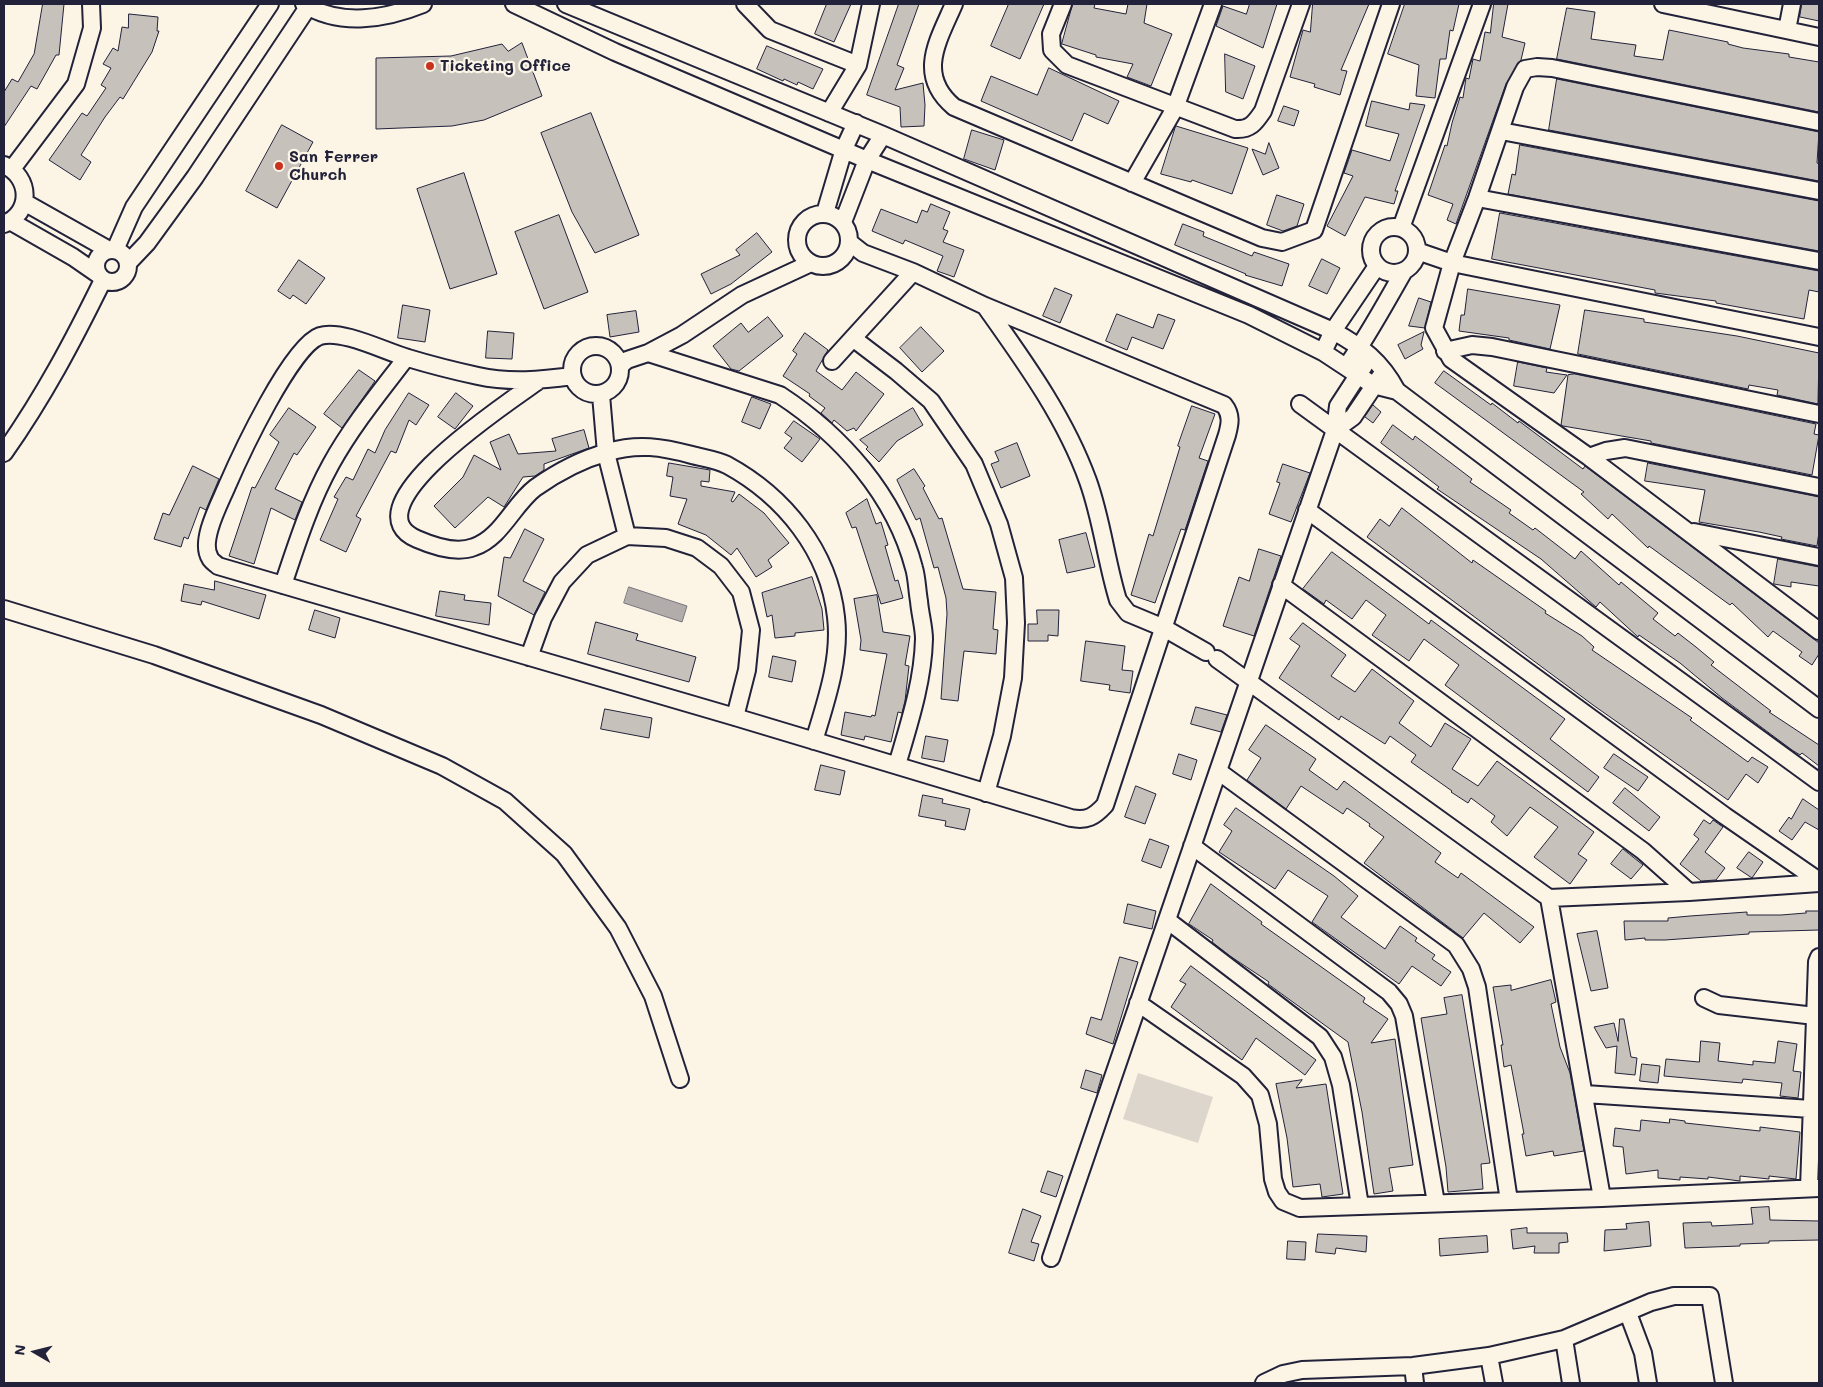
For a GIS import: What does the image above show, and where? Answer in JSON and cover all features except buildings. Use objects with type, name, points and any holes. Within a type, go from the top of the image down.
[{"type":"street","points":[[91,4],[92,28],[76,84],[8,167],[20,178],[25,189],[24,202],[20,213],[7,223],[73,257],[101,278],[115,282],[121,280],[126,275],[128,263],[147,243],[195,177],[306,5],[335,16],[362,19],[398,14],[423,4]]},
{"type":"street","points":[[4,452],[36,407],[65,355],[101,278],[96,263],[103,253],[112,250],[134,207],[270,4]]},
{"type":"street","points":[[514,4],[615,52],[867,160],[1249,315],[1323,352],[1373,385],[1397,391],[1819,709]]},
{"type":"street","points":[[566,4],[856,123],[1333,331],[1359,345],[1385,370],[1397,391]]},
{"type":"street","points":[[745,4],[770,30],[858,65]]},
{"type":"street","points":[[829,113],[858,65],[871,4]]},
{"type":"street","points":[[954,4],[933,54],[933,79],[943,98],[954,107],[1262,238],[1282,242],[1314,230],[1391,4]]},
{"type":"street","points":[[1063,4],[1051,34],[1052,50],[1067,65],[1175,108],[1235,129],[1245,130],[1253,125],[1263,111],[1301,4]]},
{"type":"street","points":[[1132,183],[1175,108],[1213,4]]},
{"type":"street","points":[[1401,228],[1482,4]]},
{"type":"street","points":[[1663,4],[1715,9],[1786,30],[1819,37]]},
{"type":"street","points":[[1786,30],[1792,4]]},
{"type":"street","points":[[1819,122],[1536,66],[1525,70],[1520,77],[1478,198],[1452,263],[1434,328],[1445,351],[1468,372],[1589,457],[1819,631]]},
{"type":"street","points":[[825,213],[844,149],[856,123]]},
{"type":"street","points":[[1501,130],[1819,191]]},
{"type":"street","points":[[843,222],[867,160],[883,135]]},
{"type":"street","points":[[1478,198],[1819,261]]},
{"type":"street","points":[[24,202],[112,250],[121,253],[128,263]]},
{"type":"street","points":[[620,366],[626,360],[648,353],[682,335],[742,295],[811,263],[828,266],[836,263],[847,250],[849,242],[847,228],[843,222],[832,214],[825,213],[808,218],[801,224],[797,233],[798,250],[811,263]]},
{"type":"street","points":[[1051,1258],[1335,430],[1338,406],[1352,371],[1359,345],[1369,335],[1404,271],[1415,259],[1417,251],[1413,237],[1401,228],[1386,228],[1374,238],[1371,253],[1377,266],[1389,273],[1404,271]]},
{"type":"street","points":[[572,376],[538,381],[480,377],[406,358],[352,339],[333,335],[320,336],[306,345],[262,415],[240,456],[210,526],[207,544],[209,557],[218,566],[735,716],[1070,818],[1084,820],[1095,816],[1105,805],[1164,628],[1227,435],[1230,420],[1229,411],[1224,405],[985,306],[912,272],[863,253],[849,242]]},
{"type":"street","points":[[1417,251],[1452,263],[1819,337]]},
{"type":"street","points":[[1323,352],[1333,331],[1377,266]]},
{"type":"street","points":[[832,361],[854,339],[912,272]]},
{"type":"street","points":[[985,306],[1023,360],[1066,431],[1088,481],[1118,600],[1128,614],[1164,628],[1212,655],[1549,898],[1689,892],[1819,882]]},
{"type":"street","points":[[854,339],[931,401],[974,464],[999,524],[1014,578],[1015,632],[1013,678],[1002,736],[986,793]]},
{"type":"street","points":[[1445,351],[1472,345],[1492,347],[1819,414]]},
{"type":"street","points":[[591,346],[601,346],[610,350],[617,357],[620,366],[617,384],[610,391],[601,394],[592,395],[583,391],[576,385],[572,376],[572,366],[576,357],[582,350],[591,346]]},
{"type":"street","points":[[648,353],[780,395],[822,426],[862,466],[895,517],[914,568],[924,639],[915,702],[897,765]]},
{"type":"street","points":[[1352,371],[1371,357]]},
{"type":"street","points":[[283,585],[302,526],[331,463],[364,414],[406,358]]},
{"type":"street","points":[[1335,430],[1353,417],[1385,370]]},
{"type":"street","points":[[538,381],[431,463],[407,492],[398,511],[398,522],[403,532],[432,545],[455,549],[473,548],[489,539],[534,489],[571,466],[606,453],[634,446],[663,448],[726,464],[776,499],[805,532],[828,576],[836,616],[837,646],[830,684],[814,741]]},
{"type":"street","points":[[601,394],[606,453],[627,536]]},
{"type":"street","points":[[1300,404],[1819,782]]},
{"type":"street","points":[[1589,457],[1606,450],[1625,448],[1819,487]]},
{"type":"street","points":[[1307,510],[1725,816],[1819,882]]},
{"type":"street","points":[[1689,531],[1819,557]]},
{"type":"street","points":[[529,657],[543,618],[562,582],[587,555],[627,536],[666,538],[697,548],[721,566],[741,592],[751,630],[746,670],[735,716]]},
{"type":"street","points":[[1282,585],[1643,851],[1689,892]]},
{"type":"street","points":[[4,609],[154,655],[321,715],[442,766],[505,802],[564,854],[618,928],[653,996],[680,1079]]},
{"type":"street","points":[[1218,771],[1456,945],[1471,969],[1477,987],[1509,1201]]},
{"type":"street","points":[[1192,846],[1389,992],[1399,1004],[1409,1036],[1436,1203]]},
{"type":"street","points":[[1549,898],[1602,1198]]},
{"type":"street","points":[[1166,920],[1320,1037],[1329,1050],[1333,1057],[1341,1085],[1360,1206]]},
{"type":"street","points":[[1138,1003],[1243,1076],[1260,1094],[1268,1124],[1273,1179],[1283,1202],[1300,1208],[1602,1198],[1814,1188],[1812,1109],[1817,962],[1819,957]]},
{"type":"street","points":[[1704,998],[1719,1005],[1815,1016]]},
{"type":"street","points":[[1585,1094],[1812,1109]]},
{"type":"street","points":[[1264,1383],[1283,1374],[1302,1370],[1413,1366],[1489,1356],[1564,1338],[1628,1313],[1650,1302],[1674,1296],[1710,1296],[1724,1383]]},
{"type":"street","points":[[1628,1313],[1638,1338],[1648,1383]]},
{"type":"street","points":[[1564,1338],[1571,1383]]},
{"type":"street","points":[[1489,1356],[1494,1383]]},
{"type":"street","points":[[1413,1366],[1415,1383]]},
{"type":"shaded area","points":[[629,587],[687,606],[682,622],[624,603]]},
{"type":"shaded area","points":[[1138,1073],[1213,1097],[1198,1143],[1123,1119]]},
{"type":"place","name":"Ticketing Office","points":[[430,66]]},
{"type":"place","name":"San Ferrer Church","points":[[279,166]]}]
